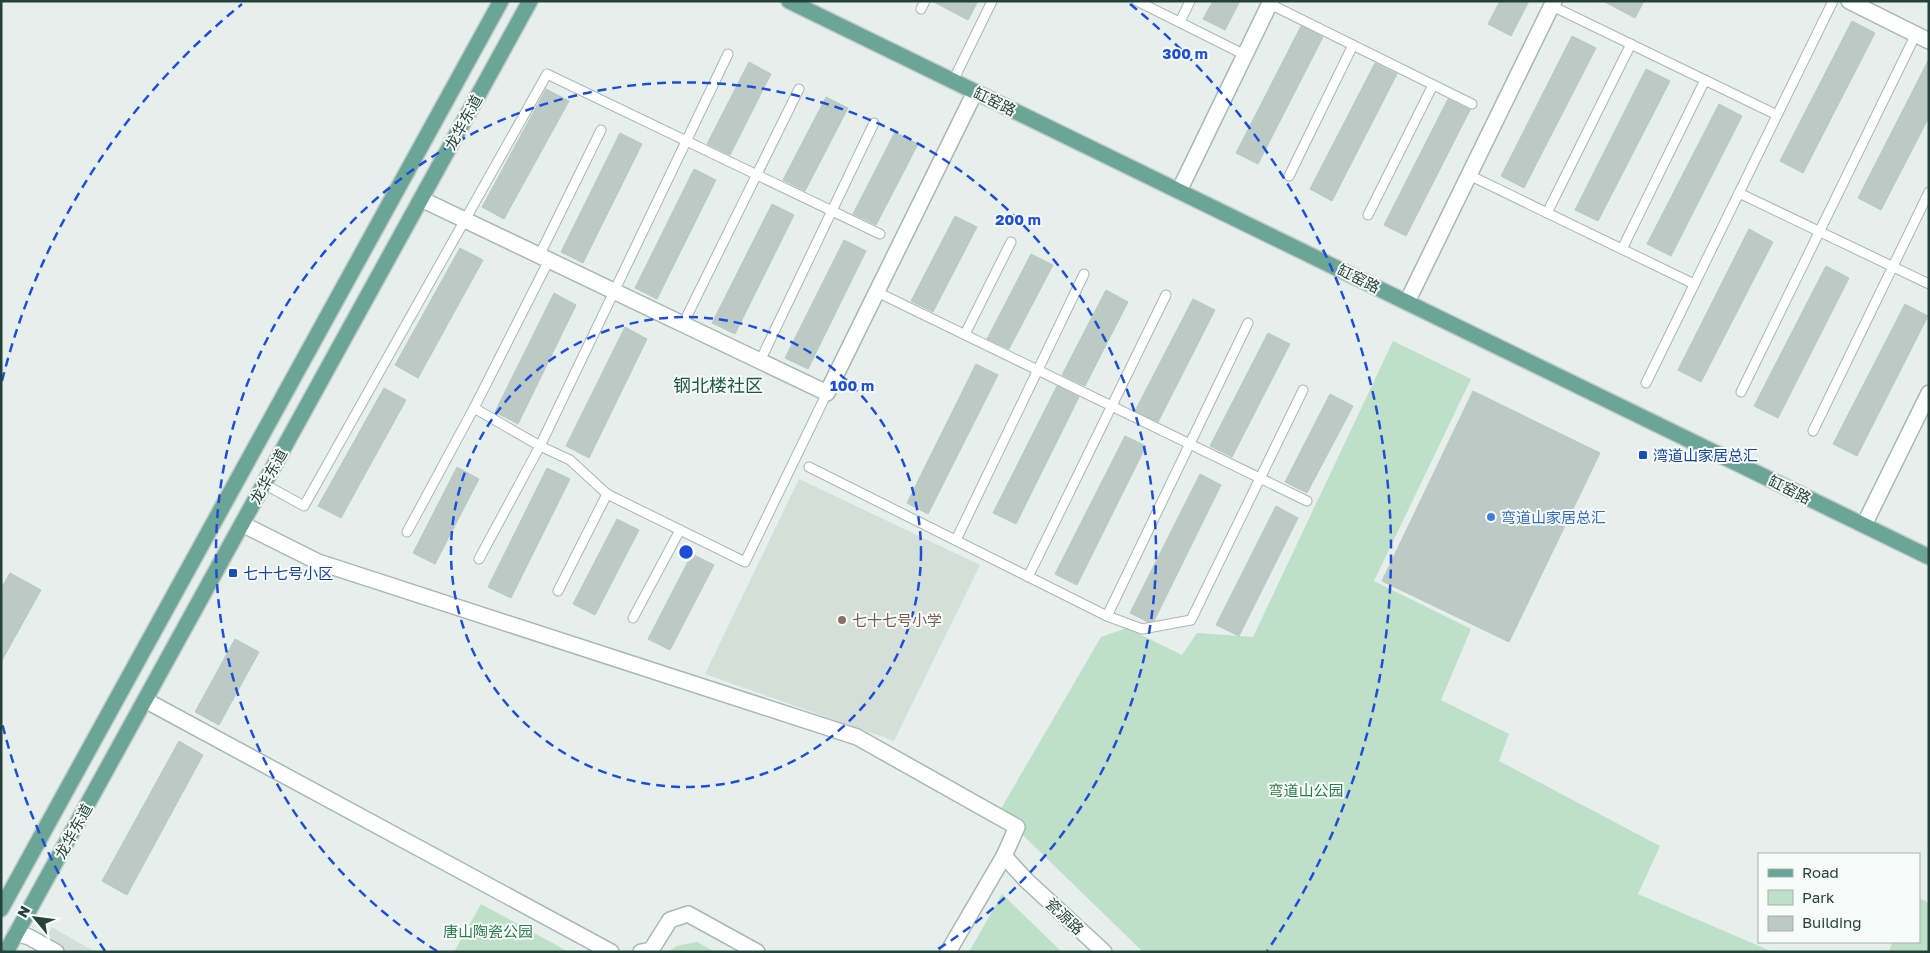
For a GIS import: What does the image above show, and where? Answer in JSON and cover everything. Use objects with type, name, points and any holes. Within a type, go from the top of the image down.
[{"type":"main road","name":"龙华东道","points":[[1,909],[501,1]]},
{"type":"main road","name":"龙华东道","points":[[6,952],[530,1]]},
{"type":"main road","name":"缸窑路","points":[[789,1],[1929,557]]},
{"type":"street","points":[[1849,1],[1922,37]]},
{"type":"street","points":[[1179,191],[1270,2]]},
{"type":"street","points":[[1408,302],[1553,4]]},
{"type":"street","points":[[421,198],[827,393],[975,92]]},
{"type":"street","points":[[1864,525],[1929,393]]},
{"type":"street","points":[[242,524],[318,562],[857,737],[1017,827],[1004,856],[948,952]]},
{"type":"street","points":[[145,700],[611,952]]},
{"type":"street","name":"瓷源路","points":[[1004,856],[1026,880],[1104,952]]},
{"type":"street","points":[[641,952],[651,950],[670,920],[688,914],[757,952]]},
{"type":"street","points":[[16,933],[29,937],[56,952]]},
{"type":"lane","points":[[953,81],[992,1]]},
{"type":"lane","points":[[1137,1],[1245,55]]},
{"type":"lane","points":[[1180,22],[1190,1]]},
{"type":"lane","points":[[1646,383],[1832,1]]},
{"type":"lane","points":[[1270,2],[1472,104]]},
{"type":"lane","points":[[1553,4],[1777,115]]},
{"type":"lane","points":[[1741,392],[1820,232],[1922,37]]},
{"type":"lane","points":[[1547,213],[1631,44]]},
{"type":"lane","points":[[1289,176],[1353,45]]},
{"type":"lane","points":[[480,559],[540,446],[728,54]]},
{"type":"lane","points":[[264,484],[304,506],[547,74],[880,234]]},
{"type":"lane","points":[[1622,249],[1705,80]]},
{"type":"lane","points":[[1368,215],[1434,85]]},
{"type":"lane","points":[[683,324],[758,175],[799,88]]},
{"type":"lane","points":[[760,361],[874,123]]},
{"type":"lane","points":[[407,532],[474,408],[544,258],[600,130]]},
{"type":"lane","points":[[1469,175],[1694,284]]},
{"type":"lane","points":[[1813,431],[1929,192]]},
{"type":"lane","points":[[1739,193],[1929,284]]},
{"type":"lane","points":[[965,334],[1011,242]]},
{"type":"lane","points":[[956,540],[1084,274]]},
{"type":"lane","points":[[877,292],[1307,501]]},
{"type":"lane","points":[[1028,577],[1166,295]]},
{"type":"lane","points":[[1107,616],[1248,323]]},
{"type":"lane","points":[[809,466],[1107,616],[1142,629],[1191,620],[1303,390]]},
{"type":"lane","points":[[474,408],[540,446],[570,460],[607,494],[745,562],[827,393]]},
{"type":"lane","points":[[558,591],[607,494]]},
{"type":"lane","points":[[633,618],[680,530]]},
{"type":"shaded area","name":"七十七号小学","points":[[799,479],[980,565],[894,741],[705,674]]},
{"type":"shaded area","points":[[52,927],[95,952],[38,952]]},
{"type":"green space","name":"弯道山公园","points":[[1393,341],[1471,379],[1374,581],[1471,629],[1441,700],[1509,734],[1499,761],[1660,846],[1638,894],[1773,952],[1143,952],[999,812],[1101,637],[1127,628],[1182,655],[1197,633],[1253,637]]},
{"type":"green space","points":[[1002,894],[1062,952],[969,952]]},
{"type":"green space","points":[[1920,898],[1929,903],[1929,952],[1888,952],[1892,943],[1920,943]]},
{"type":"green space","name":"唐山陶瓷公园","points":[[481,904],[569,952],[454,952]]},
{"type":"green space","points":[[697,942],[715,952],[668,952],[677,946]]},
{"type":"building","points":[[932,1],[978,1],[968,20]]},
{"type":"building","points":[[1213,1],[1240,1],[1225,30],[1203,19]]},
{"type":"building","points":[[1500,1],[1529,1],[1511,36],[1488,24]]},
{"type":"building","points":[[1603,1],[1644,1],[1635,18]]},
{"type":"building","points":[[1852,21],[1875,33],[1803,173],[1780,161]]},
{"type":"building","points":[[1301,26],[1323,37],[1258,164],[1236,153]]},
{"type":"building","points":[[1572,36],[1596,48],[1524,188],[1501,176]]},
{"type":"building","points":[[1929,59],[1929,117],[1881,210],[1858,198]]},
{"type":"building","points":[[749,62],[771,74],[730,155],[707,144]]},
{"type":"building","points":[[1375,63],[1397,74],[1332,201],[1310,189]]},
{"type":"building","points":[[1646,69],[1670,81],[1598,221],[1575,210]]},
{"type":"building","points":[[546,89],[569,101],[504,219],[482,207]]},
{"type":"building","points":[[826,97],[848,108],[805,191],[783,180]]},
{"type":"building","points":[[1448,99],[1470,110],[1406,236],[1384,225]]},
{"type":"building","points":[[1719,104],[1742,116],[1671,256],[1647,244]]},
{"type":"building","points":[[895,132],[918,144],[876,225],[853,214]]},
{"type":"building","points":[[620,133],[642,144],[583,263],[561,252]]},
{"type":"building","points":[[694,169],[716,180],[657,299],[635,288]]},
{"type":"building","points":[[772,204],[794,215],[735,334],[712,323]]},
{"type":"building","points":[[955,216],[977,227],[933,312],[911,301]]},
{"type":"building","points":[[1749,229],[1773,242],[1701,382],[1678,370]]},
{"type":"building","points":[[844,240],[866,251],[808,369],[785,358]]},
{"type":"building","points":[[460,248],[483,260],[418,378],[395,365]]},
{"type":"building","points":[[1031,254],[1053,265],[1009,349],[987,339]]},
{"type":"building","points":[[1826,266],[1849,278],[1778,418],[1754,406]]},
{"type":"building","points":[[1106,290],[1128,302],[1085,386],[1062,375]]},
{"type":"building","points":[[554,293],[576,305],[518,424],[495,412]]},
{"type":"building","points":[[1193,299],[1215,310],[1158,422],[1135,411]]},
{"type":"building","points":[[1905,304],[1928,316],[1857,456],[1833,444]]},
{"type":"building","points":[[625,327],[647,339],[589,458],[566,446]]},
{"type":"building","points":[[1268,333],[1290,344],[1232,457],[1210,446]]},
{"type":"building","points":[[976,364],[998,375],[928,514],[907,503]]},
{"type":"building","points":[[1057,386],[1079,397],[1016,524],[993,513]]},
{"type":"building","points":[[384,388],[406,400],[341,518],[318,506]]},
{"type":"building","name":"弯道山家居总汇","points":[[1473,391],[1600,453],[1509,642],[1382,581]]},
{"type":"building","points":[[1330,394],[1353,406],[1307,493],[1285,482]]},
{"type":"building","points":[[1125,436],[1146,446],[1077,585],[1055,574]]},
{"type":"building","points":[[457,467],[479,479],[435,564],[413,553]]},
{"type":"building","points":[[547,468],[570,479],[511,598],[488,587]]},
{"type":"building","points":[[1200,474],[1221,485],[1154,621],[1148,622],[1130,613]]},
{"type":"building","points":[[1276,506],[1298,518],[1239,636],[1216,625]]},
{"type":"building","points":[[617,519],[639,530],[595,615],[573,604]]},
{"type":"building","points":[[692,554],[714,565],[670,650],[648,639]]},
{"type":"building","points":[[10,573],[41,590],[1,662],[1,589]]},
{"type":"building","points":[[235,639],[259,652],[219,725],[195,712]]},
{"type":"building","points":[[179,741],[203,755],[127,895],[102,881]]},
{"type":"place","name":"湾道山家居总汇","points":[[1643,455]]},
{"type":"place","name":"弯道山家居总汇","points":[[1491,517]]},
{"type":"place","name":"七十七号小区","points":[[233,573]]},
{"type":"place","name":"七十七号小学","points":[[842,620]]},
{"type":"district","name":"钢北楼社区","points":[[718,385]]}]
